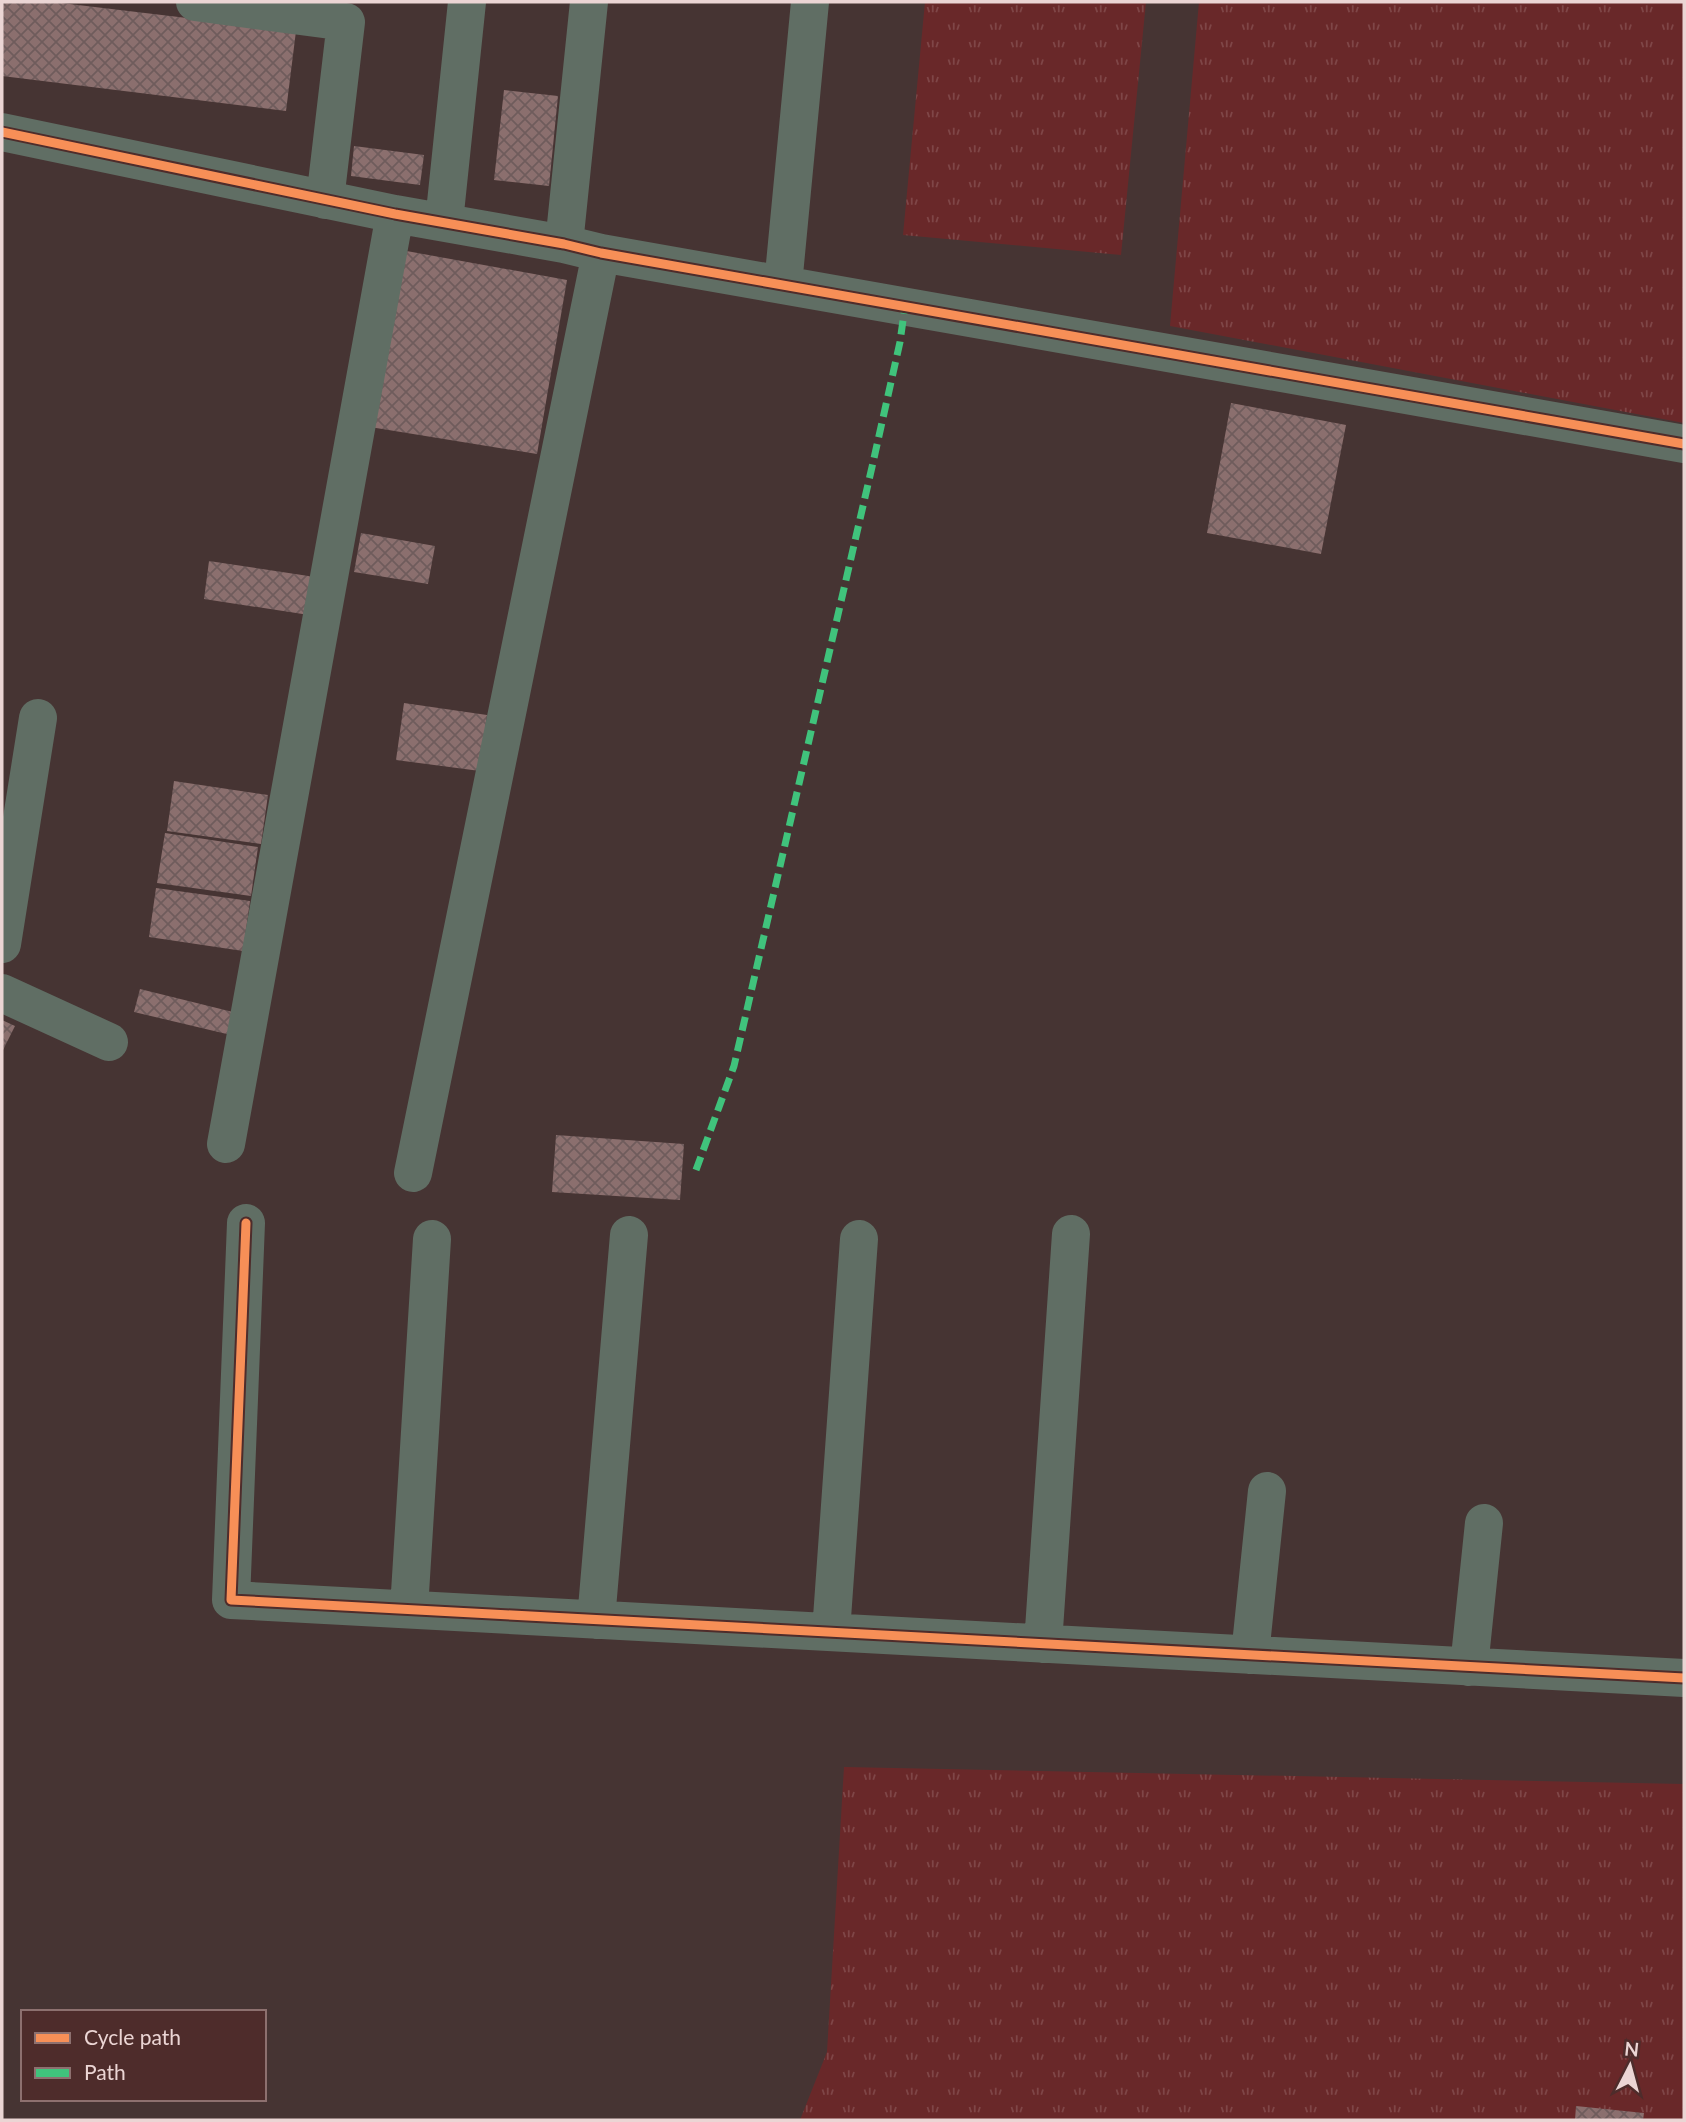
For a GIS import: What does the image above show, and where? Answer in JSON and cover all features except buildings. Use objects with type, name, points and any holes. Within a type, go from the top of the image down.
[{"type":"street","points":[[195,2],[346,22],[325,200]]},
{"type":"street","points":[[444,222],[467,2]]},
{"type":"street","points":[[564,244],[589,2]]},
{"type":"street","points":[[783,285],[810,2]]},
{"type":"street","points":[[2,132],[325,200],[601,253],[1684,444]]},
{"type":"street","points":[[226,1144],[395,214]]},
{"type":"street","points":[[413,1173],[601,253]]},
{"type":"street","points":[[2,944],[38,718]]},
{"type":"street","points":[[2,993],[109,1042]]},
{"type":"street","points":[[246,1223],[231,1600],[1684,1678]]},
{"type":"street","points":[[1043,1644],[1071,1234]]},
{"type":"street","points":[[596,1620],[629,1235]]},
{"type":"street","points":[[409,1609],[432,1239]]},
{"type":"street","points":[[831,1632],[859,1239]]},
{"type":"street","points":[[1250,1655],[1267,1491]]},
{"type":"street","points":[[1469,1667],[1484,1523]]},
{"type":"green space","points":[[925,2],[1146,2],[1121,255],[903,235]]},
{"type":"green space","points":[[1199,2],[1684,2],[1684,423],[1170,326]]},
{"type":"green space","points":[[844,1767],[1684,1784],[1684,2120],[800,2120],[827,2052]]},
{"type":"marked path","points":[[696,1170],[734,1066],[872,467],[900,342],[905,306]]},
{"type":"cycle path","points":[[2,132],[395,214],[601,253],[1684,444]]},
{"type":"cycle path","points":[[246,1223],[231,1600],[1684,1678]]}]
